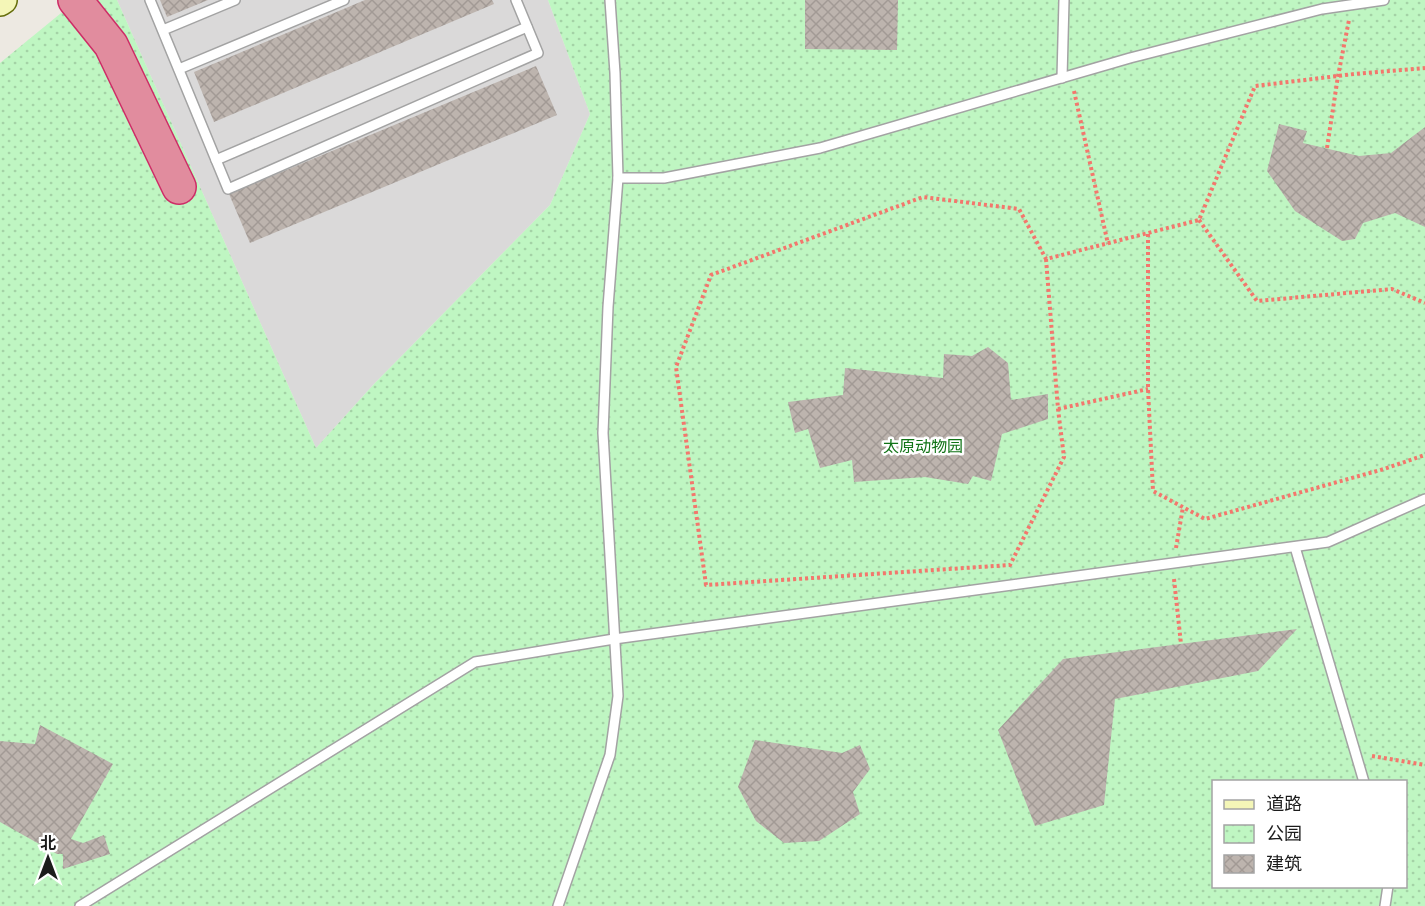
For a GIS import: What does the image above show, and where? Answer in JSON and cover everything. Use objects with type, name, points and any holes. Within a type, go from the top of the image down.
[{"type":"highway","points":[[75,0],[111,45],[179,187]]},
{"type":"lane","points":[[150,0],[228,189],[538,53],[516,0]]},
{"type":"lane","points":[[163,30],[235,0]]},
{"type":"lane","points":[[179,69],[344,0]]},
{"type":"lane","points":[[558,906],[610,754],[618,696],[603,433],[608,307],[618,178],[610,0]]},
{"type":"lane","points":[[1064,0],[1066,76]]},
{"type":"lane","points":[[618,178],[664,178],[820,148],[1066,76],[1322,9],[1384,0]]},
{"type":"lane","points":[[216,160],[527,27]]},
{"type":"lane","points":[[80,906],[475,662],[614,639],[1328,542],[1425,499]]},
{"type":"lane","points":[[1295,547],[1363,780]]},
{"type":"lane","points":[[1385,906],[1388,888]]},
{"type":"path","points":[[1327,148],[1352,4]]},
{"type":"path","points":[[1199,220],[1255,86],[1425,68]]},
{"type":"path","points":[[1066,76],[1108,245]]},
{"type":"path","points":[[923,197],[1019,209],[1046,259],[1064,457],[1010,565],[706,585],[676,367],[711,274],[923,197]]},
{"type":"path","points":[[1046,259],[1199,220]]},
{"type":"path","points":[[1199,220],[1257,300],[1392,290],[1425,303]]},
{"type":"path","points":[[1148,234],[1148,389],[1153,491],[1205,519],[1384,469],[1425,455]]},
{"type":"path","points":[[1058,409],[1148,389]]},
{"type":"path","points":[[1356,753],[1425,765]]},
{"type":"shaded area","points":[[117,0],[548,0],[590,114],[550,205],[374,384],[316,448]]},
{"type":"green space","name":"太原动物园","points":[[77,0],[117,0],[316,448],[374,384],[550,205],[590,114],[548,0],[1425,0],[1425,906],[0,906],[0,63]]},
{"type":"building","points":[[160,0],[208,0],[167,17]]},
{"type":"building","points":[[365,0],[492,0],[494,4],[214,122],[194,72]]},
{"type":"building","points":[[805,0],[898,0],[897,50],[805,49]]},
{"type":"building","points":[[536,66],[557,115],[250,243],[229,194]]},
{"type":"building","points":[[1279,124],[1307,131],[1303,143],[1359,156],[1391,153],[1425,127],[1425,227],[1395,213],[1363,223],[1355,239],[1342,241],[1295,211],[1267,171]]},
{"type":"building","points":[[988,347],[1008,363],[1011,400],[1048,394],[1048,419],[1002,434],[991,481],[973,476],[968,484],[925,477],[854,482],[852,460],[820,468],[808,429],[795,433],[788,402],[843,395],[845,368],[943,378],[944,354],[972,356]]},
{"type":"building","points":[[1297,629],[1258,671],[1115,699],[1104,805],[1035,826],[998,730],[1063,659]]},
{"type":"building","points":[[40,725],[113,764],[71,839],[83,843],[104,835],[110,854],[63,869],[63,854],[57,854],[0,822],[0,741],[35,744]]},
{"type":"building","points":[[755,740],[842,753],[860,745],[870,769],[853,792],[860,814],[819,841],[784,843],[756,821],[738,787]]}]
